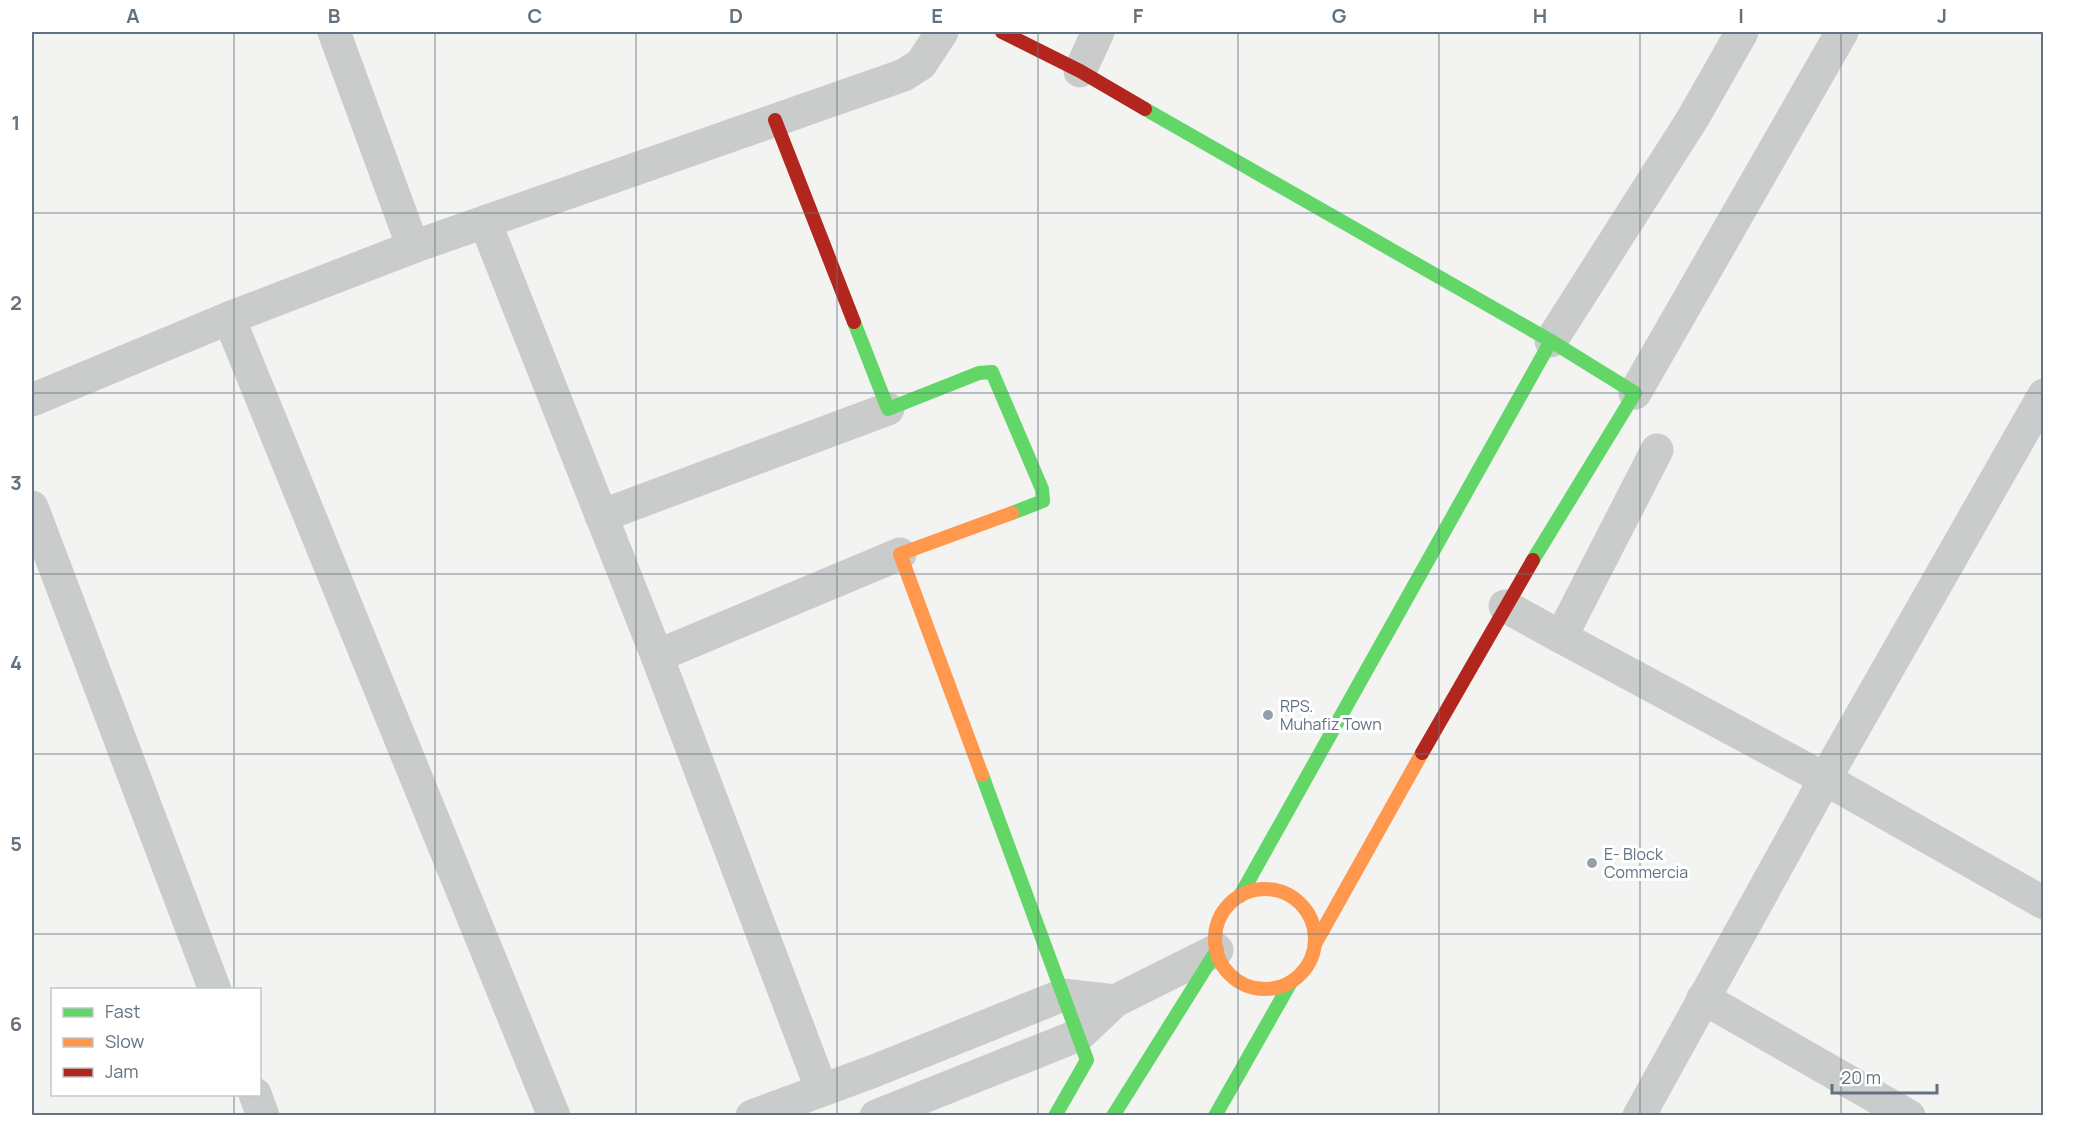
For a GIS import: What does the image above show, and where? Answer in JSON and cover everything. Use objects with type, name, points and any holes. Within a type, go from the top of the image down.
[{"type":"street","points":[[334,32],[413,247]]},
{"type":"street","points":[[32,400],[229,318],[413,247],[904,75],[921,64],[942,32]]},
{"type":"street","points":[[1002,32],[1080,71],[1551,341],[1635,393]]},
{"type":"street","points":[[1080,71],[1098,32]]},
{"type":"street","points":[[1240,896],[1255,891],[1270,890],[1286,894],[1298,902],[1309,914],[1314,928],[1315,944],[1312,959],[1303,972],[1291,982],[1276,988],[1261,989],[1246,985],[1232,977],[1222,965],[1217,950],[1216,935],[1219,920],[1228,906],[1240,896],[1551,341],[1693,118],[1742,32]]},
{"type":"street","points":[[1315,944],[1505,606],[1635,393],[1842,32]]},
{"type":"street","points":[[775,120],[888,409]]},
{"type":"street","points":[[485,222],[657,656],[822,1089]]},
{"type":"street","points":[[229,318],[554,1116]]},
{"type":"street","points":[[601,516],[979,374],[992,372],[1042,489],[1043,501],[900,554],[657,656]]},
{"type":"street","points":[[1640,1116],[1703,998],[2043,395]]},
{"type":"street","points":[[1561,637],[1657,450]]},
{"type":"street","points":[[32,507],[214,988]]},
{"type":"street","points":[[900,554],[1087,1060],[1055,1116]]},
{"type":"street","points":[[1505,606],[1826,779],[2043,903]]},
{"type":"street","points":[[874,1071],[882,1113],[1079,1035],[1115,1001],[1217,950]]},
{"type":"street","points":[[1113,1116],[1217,950]]},
{"type":"street","points":[[1215,1116],[1291,982]]},
{"type":"street","points":[[752,1116],[874,1071],[1063,995],[1115,1001]]},
{"type":"street","points":[[1703,998],[1909,1116]]},
{"type":"street","points":[[255,1096],[263,1116]]},
{"type":"traffic: fast","points":[[1145,109],[1551,341],[1635,393],[1533,560]]},
{"type":"traffic: fast","points":[[854,322],[888,409],[979,373],[992,372],[1042,489],[1043,501],[1012,513]]},
{"type":"traffic: fast","points":[[1240,896],[1551,341]]},
{"type":"traffic: fast","points":[[982,775],[1087,1060],[1055,1116]]},
{"type":"traffic: fast","points":[[1113,1116],[1217,950]]},
{"type":"traffic: fast","points":[[1215,1116],[1291,982]]},
{"type":"traffic: slow","points":[[982,775],[900,554],[1012,513]]},
{"type":"traffic: slow","points":[[1315,944],[1422,753]]},
{"type":"traffic: slow","points":[[1265,889],[1284,893],[1300,904],[1311,920],[1315,939],[1311,958],[1300,974],[1284,985],[1265,989],[1246,985],[1230,974],[1219,958],[1215,939],[1219,920],[1230,904],[1246,893],[1265,889]]},
{"type":"traffic: jam","points":[[1002,32],[1080,71],[1145,109]]},
{"type":"traffic: jam","points":[[775,120],[854,322]]},
{"type":"traffic: jam","points":[[1422,753],[1533,560]]},
{"type":"place","name":"RPS. Muhafiz Town","points":[[1268,715]]},
{"type":"place","name":"E- Block Commercia","points":[[1592,863]]}]
